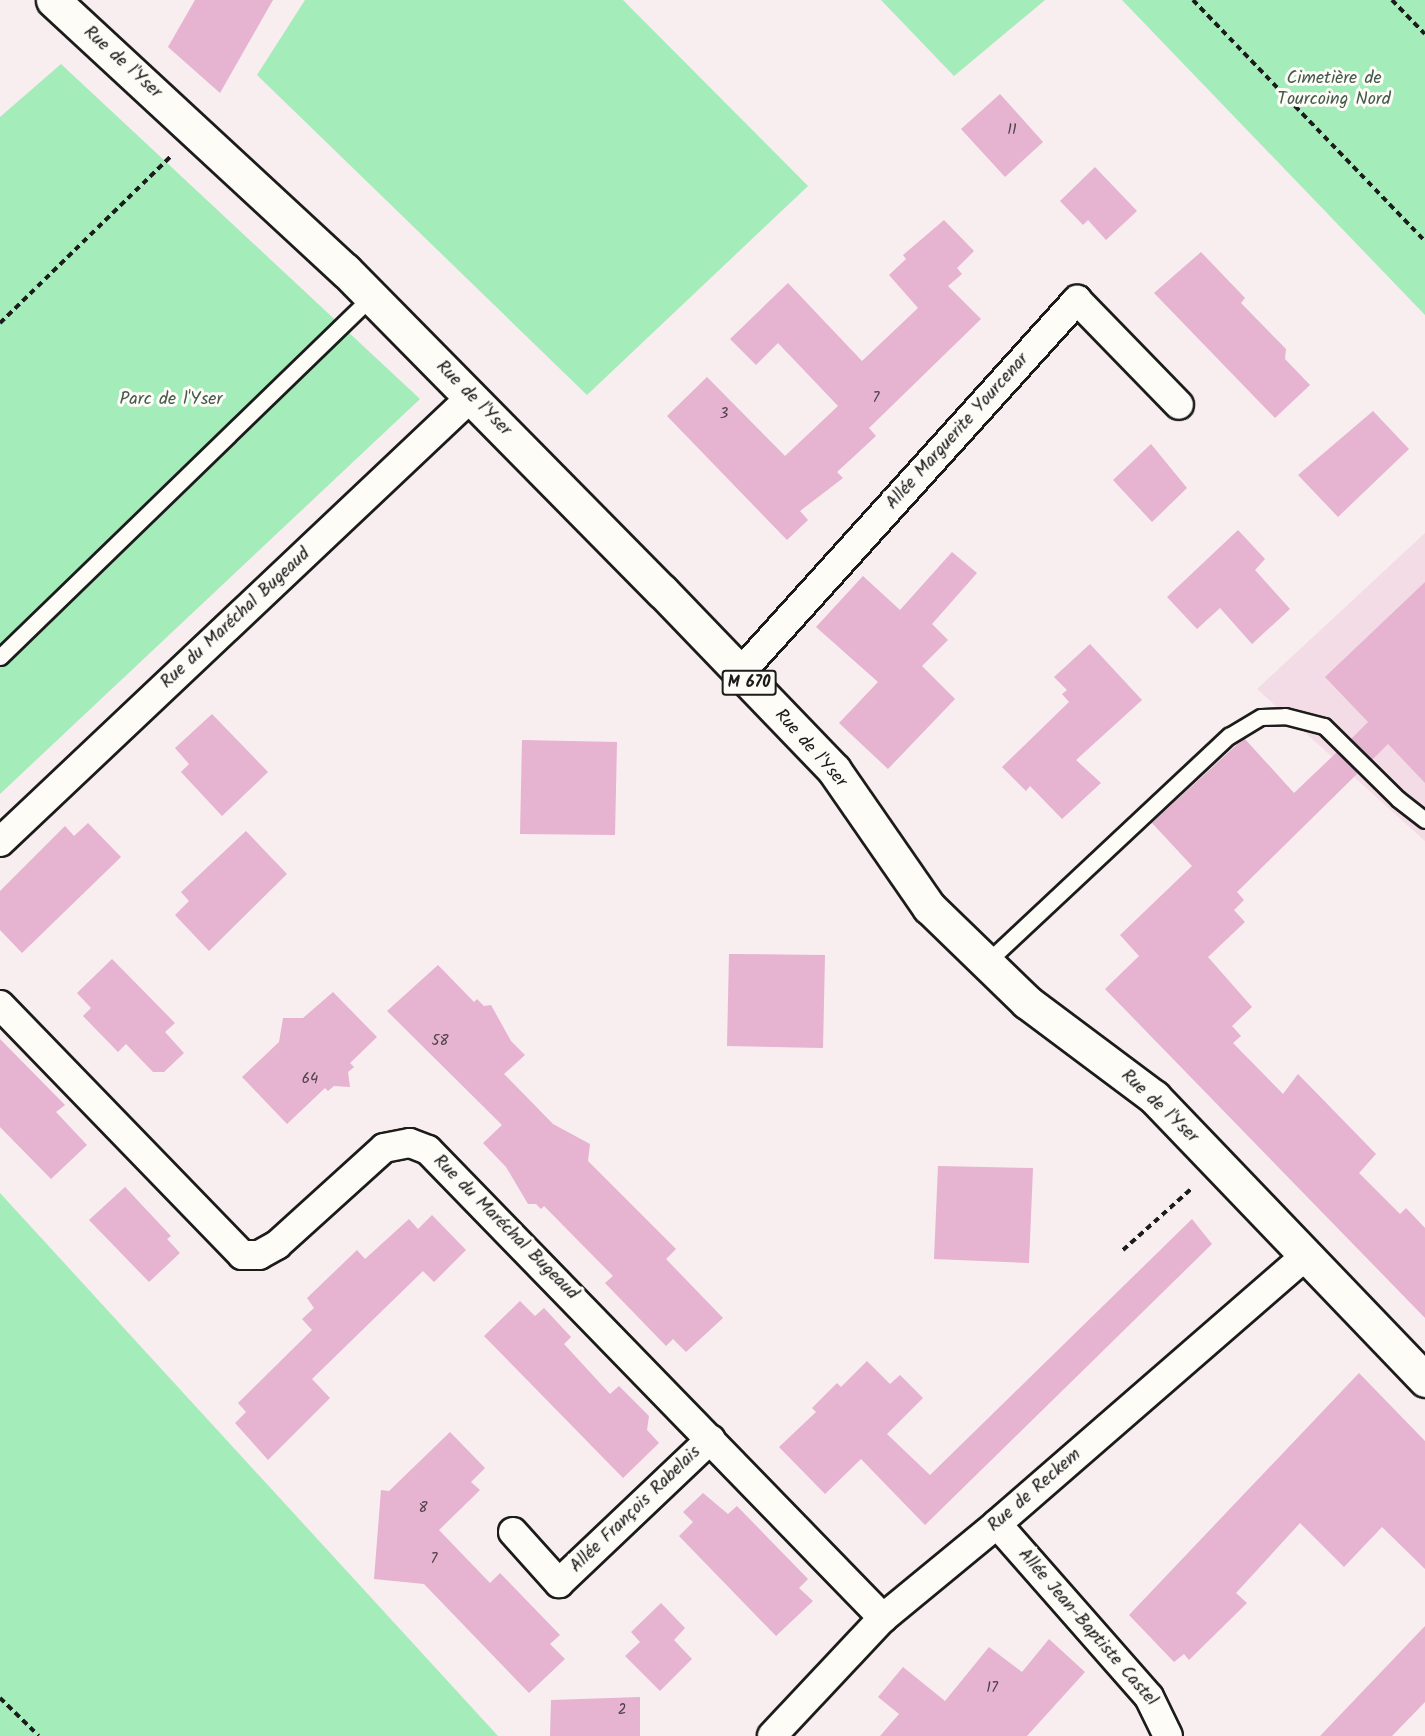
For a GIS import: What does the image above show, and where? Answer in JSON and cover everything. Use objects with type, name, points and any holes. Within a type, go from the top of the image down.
[{"type":"main road","name":"Rue de l'Yser","points":[[52,0],[372,296],[834,770],[922,899],[1028,1002],[1154,1097],[1425,1380]]},
{"type":"street","name":"Allée Marguerite Yourcenar","points":[[740,673],[1077,300],[1179,405]]},
{"type":"street","name":"Rue du Maréchal Bugeaud","points":[[0,842],[471,397]]},
{"type":"street","name":"Rue du Maréchal Bugeaud","points":[[0,1005],[242,1255],[259,1255],[277,1245],[384,1148],[410,1143],[428,1150],[883,1618]]},
{"type":"street","name":"Rue de Reckem","points":[[772,1736],[883,1618],[997,1524],[1306,1255]]},
{"type":"street","name":"Allée François Rabelais","points":[[513,1532],[559,1583],[711,1439]]},
{"type":"street","name":"Allée Jean-Baptiste Castel","points":[[997,1524],[1149,1697],[1168,1736]]},
{"type":"lane","points":[[0,657],[372,296]]},
{"type":"lane","points":[[986,963],[1229,736],[1260,717],[1285,716],[1324,726],[1398,799],[1425,820]]},
{"type":"path","points":[[1192,0],[1425,241]]},
{"type":"path","points":[[1392,0],[1425,34]]},
{"type":"path","points":[[0,323],[197,132]]},
{"type":"path","points":[[1123,1250],[1219,1165]]},
{"type":"path","points":[[0,1698],[39,1736]]},
{"type":"shaded area","points":[[1425,533],[1425,841],[1257,689]]},
{"type":"green space","points":[[305,0],[623,0],[808,186],[587,395],[257,75]]},
{"type":"green space","points":[[881,0],[1045,0],[954,76]]},
{"type":"green space","name":"Cimetière de Tourcoing Nord","points":[[1122,0],[1425,0],[1425,315]]},
{"type":"green space","name":"Parc de l'Yser","points":[[61,64],[420,399],[0,794],[0,117]]},
{"type":"green space","points":[[0,1193],[498,1736],[0,1736]]},
{"type":"building","points":[[195,0],[273,0],[220,93],[168,47]]},
{"type":"building","points":[[1000,94],[1043,142],[1005,177],[961,129]]},
{"type":"building","points":[[1095,167],[1137,211],[1106,240],[1088,220],[1083,225],[1060,201]]},
{"type":"building","points":[[944,220],[974,251],[957,268],[962,274],[948,286],[981,319],[869,428],[876,436],[837,472],[843,478],[800,511],[808,520],[787,540],[667,416],[707,377],[785,456],[838,406],[778,343],[756,365],[730,339],[788,283],[862,361],[918,308],[889,275],[906,259],[903,255]]},
{"type":"building","points":[[1201,252],[1245,298],[1241,303],[1286,349],[1285,359],[1310,385],[1275,418],[1154,293]]},
{"type":"building","points":[[1373,411],[1409,449],[1338,517],[1298,475]]},
{"type":"building","points":[[1151,444],[1187,488],[1152,522],[1113,480]]},
{"type":"building","points":[[1238,530],[1265,559],[1255,570],[1290,609],[1252,644],[1220,608],[1197,629],[1167,597]]},
{"type":"building","points":[[952,552],[977,573],[932,624],[948,640],[922,666],[955,699],[888,769],[839,723],[878,682],[816,627],[863,576],[900,610]]},
{"type":"building","points":[[1425,582],[1425,783],[1388,744],[1372,760],[1351,739],[1368,722],[1325,677]]},
{"type":"building","points":[[1090,644],[1142,700],[1076,760],[1101,783],[1062,819],[1030,786],[1026,791],[1002,767],[1069,702],[1062,694],[1067,690],[1054,677]]},
{"type":"building","points":[[212,714],[268,772],[222,816],[181,772],[189,764],[175,748]]},
{"type":"building","points":[[1244,738],[1294,793],[1337,752],[1358,773],[1237,892],[1244,900],[1234,910],[1245,922],[1208,957],[1252,1007],[1232,1026],[1241,1036],[1233,1043],[1283,1094],[1298,1074],[1376,1154],[1359,1173],[1400,1214],[1406,1208],[1425,1228],[1425,1318],[1105,989],[1139,956],[1120,935],[1192,866],[1152,823]]},
{"type":"building","points":[[522,740],[617,742],[615,835],[520,834]]},
{"type":"building","points":[[88,823],[121,857],[22,953],[0,930],[0,891],[65,826],[74,836]]},
{"type":"building","points":[[246,831],[287,874],[209,951],[175,915],[189,901],[181,892]]},
{"type":"building","points":[[729,954],[825,955],[823,1048],[727,1046]]},
{"type":"building","points":[[112,959],[175,1023],[165,1032],[184,1053],[164,1072],[153,1072],[126,1044],[118,1052],[83,1016],[91,1008],[77,993]]},
{"type":"building","points":[[438,965],[474,1002],[477,999],[484,1006],[491,1005],[511,1041],[525,1055],[504,1074],[553,1124],[590,1144],[588,1161],[676,1249],[666,1259],[723,1318],[686,1352],[673,1339],[666,1346],[605,1283],[613,1276],[544,1206],[541,1209],[536,1204],[528,1204],[506,1167],[483,1143],[502,1125],[387,1011]]},
{"type":"building","points":[[333,992],[377,1037],[350,1063],[354,1067],[348,1072],[350,1087],[334,1086],[328,1091],[325,1088],[287,1124],[242,1077],[279,1042],[283,1018],[303,1018]]},
{"type":"building","points":[[0,1039],[65,1105],[56,1112],[87,1145],[51,1179],[0,1127]]},
{"type":"building","points":[[938,1166],[1033,1168],[1029,1263],[934,1259]]},
{"type":"building","points":[[125,1187],[171,1236],[167,1239],[180,1253],[149,1282],[89,1220]]},
{"type":"building","points":[[432,1215],[466,1250],[434,1282],[423,1271],[312,1379],[330,1398],[268,1460],[235,1423],[246,1412],[238,1403],[312,1330],[302,1319],[314,1308],[307,1298],[357,1250],[365,1259],[409,1219],[418,1229]]},
{"type":"building","points":[[1192,1219],[1212,1244],[925,1525],[861,1459],[825,1494],[779,1447],[816,1412],[812,1408],[837,1383],[841,1387],[867,1361],[890,1384],[900,1375],[923,1398],[887,1434],[930,1475]]},
{"type":"building","points":[[520,1301],[535,1316],[544,1308],[571,1337],[564,1344],[610,1394],[619,1386],[649,1416],[647,1430],[659,1443],[623,1478],[484,1336]]},
{"type":"building","points":[[1359,1373],[1425,1441],[1425,1569],[1382,1527],[1344,1567],[1300,1523],[1236,1593],[1247,1603],[1189,1660],[1184,1654],[1174,1662],[1129,1615]]},
{"type":"building","points":[[450,1432],[485,1468],[471,1482],[480,1490],[439,1530],[490,1583],[500,1573],[560,1635],[550,1644],[565,1659],[529,1693],[424,1584],[374,1579],[381,1490],[389,1491]]},
{"type":"building","points":[[703,1493],[728,1514],[737,1506],[808,1579],[799,1588],[813,1601],[776,1636],[679,1536],[693,1522],[683,1512]]},
{"type":"building","points":[[661,1603],[685,1628],[674,1640],[692,1659],[660,1691],[625,1656],[640,1642],[631,1632]]},
{"type":"building","points":[[1425,1626],[1425,1702],[1392,1736],[1320,1736]]},
{"type":"building","points":[[1049,1639],[1085,1672],[1027,1736],[880,1736],[899,1714],[878,1697],[903,1667],[945,1701],[989,1647],[1022,1672]]},
{"type":"building","points":[[640,1697],[640,1736],[550,1736],[551,1700]]}]
